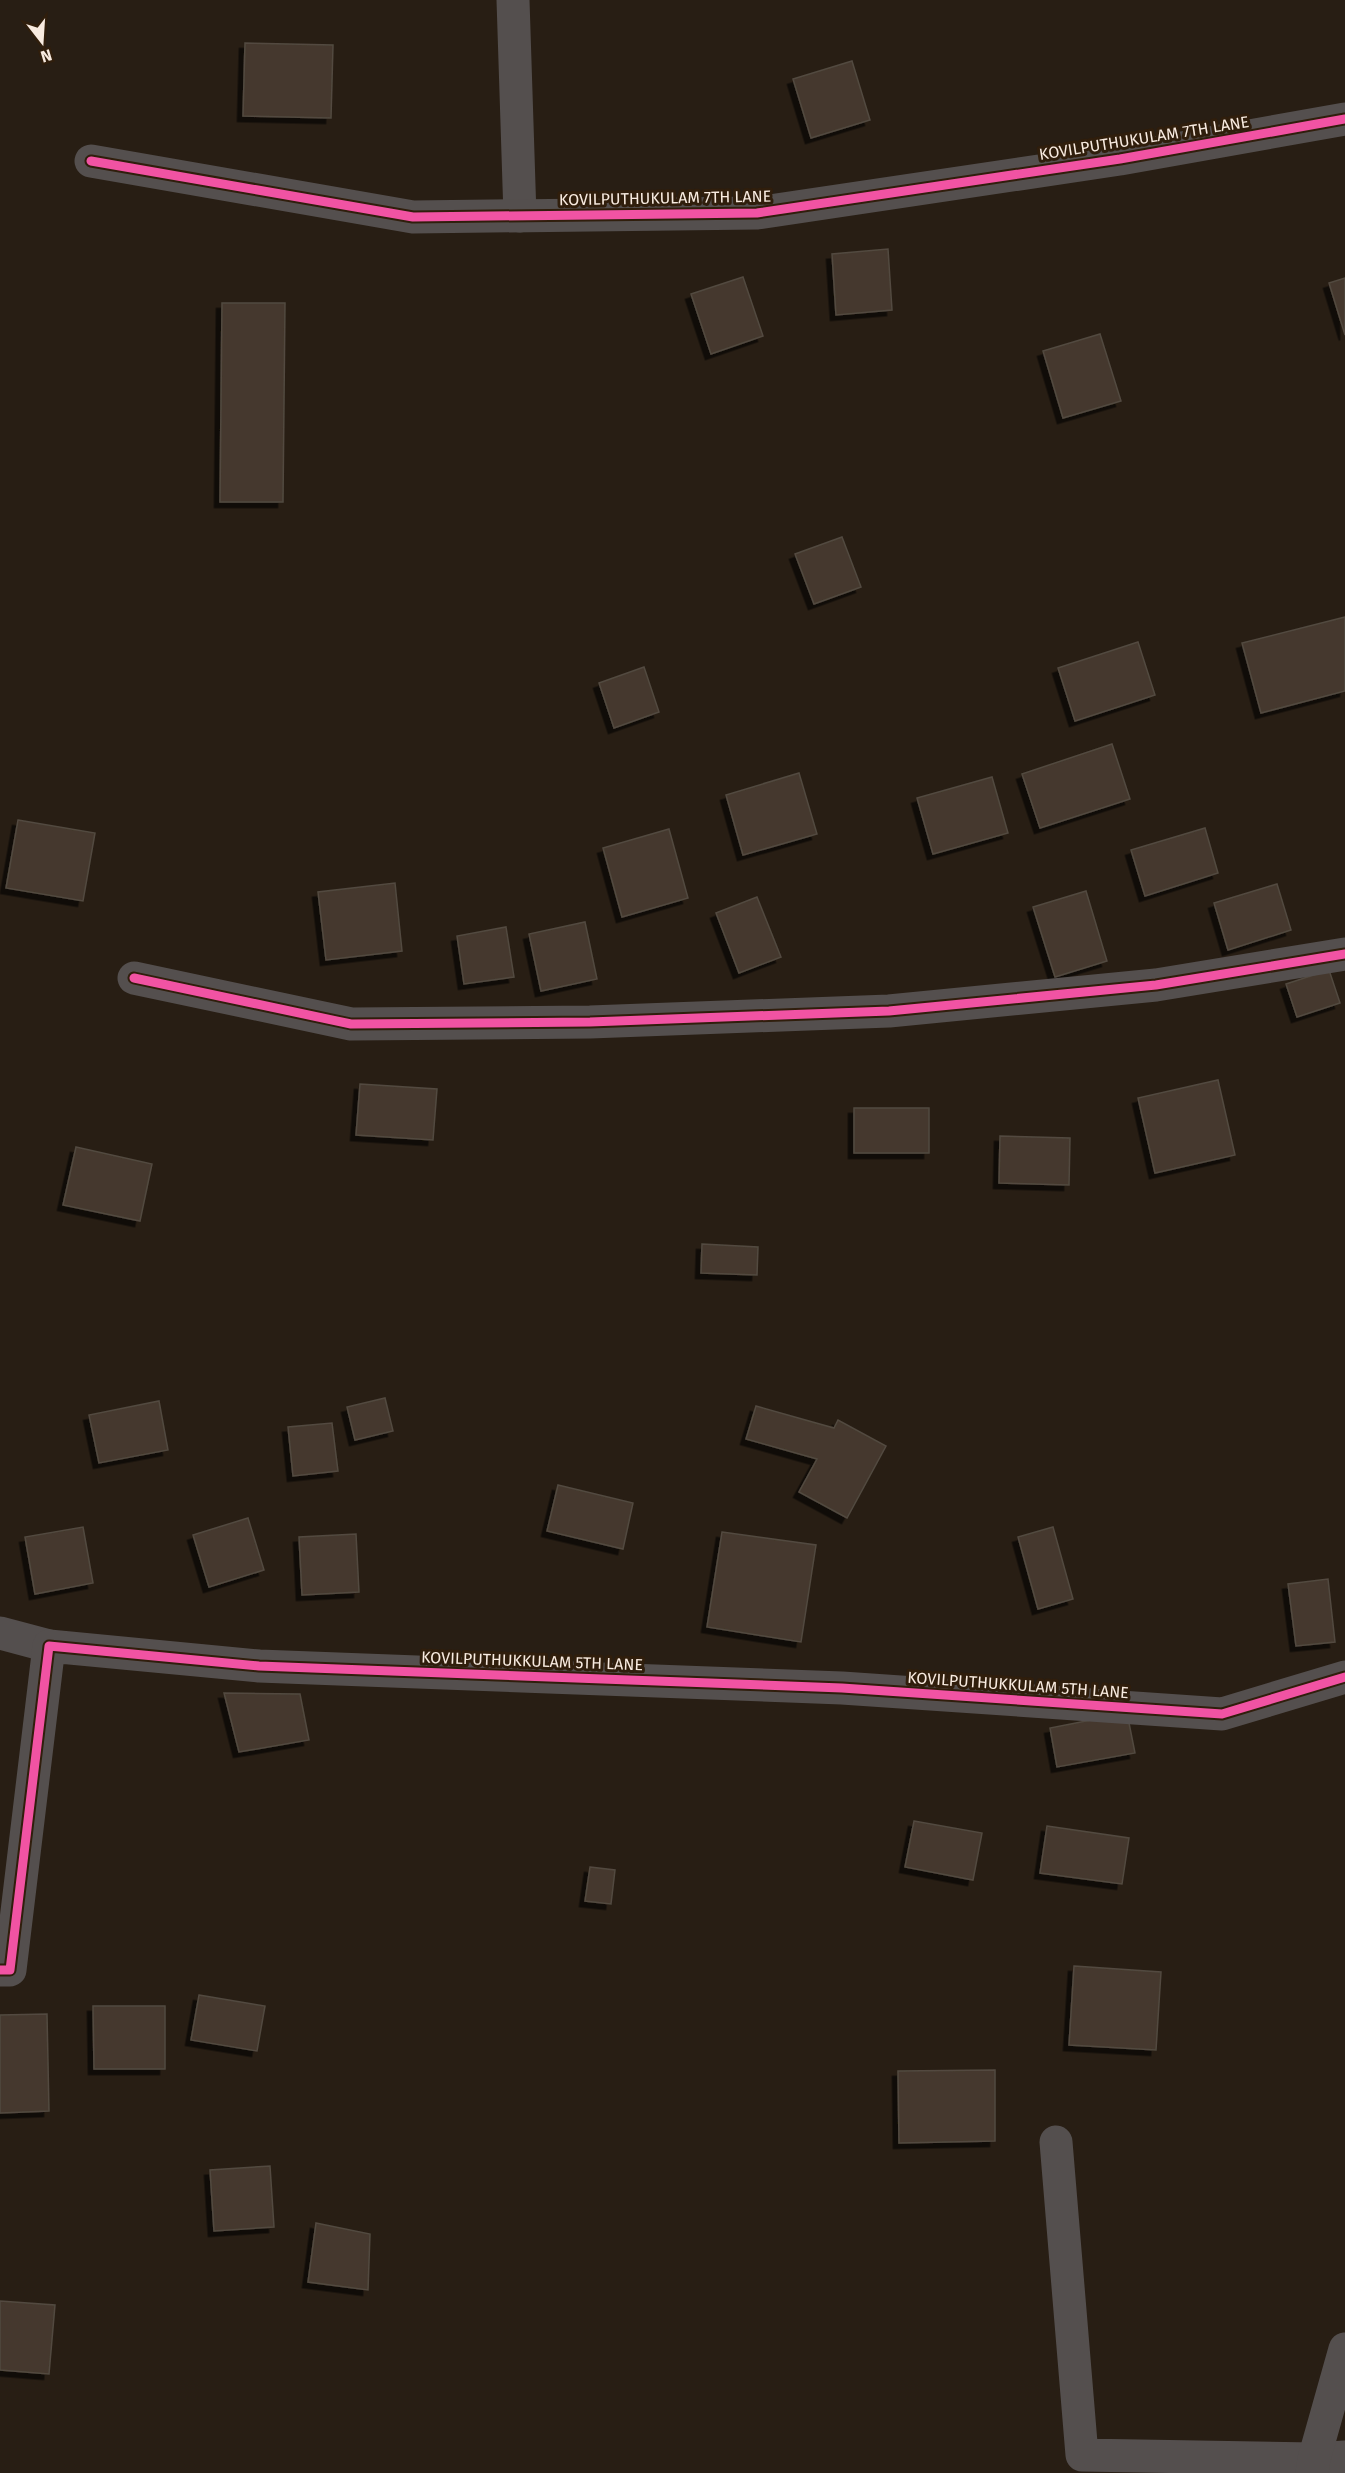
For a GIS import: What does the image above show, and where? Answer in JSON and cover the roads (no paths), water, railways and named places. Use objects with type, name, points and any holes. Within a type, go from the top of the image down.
[{"type":"street","points":[[513,0],[520,216]]},
{"type":"street","name":"KOVILPUTHUKULAM 7TH LANE","points":[[91,162],[413,217],[757,213],[1120,159],[1345,119]]},
{"type":"street","points":[[134,978],[351,1024],[590,1022],[889,1011],[1156,985],[1345,954]]},
{"type":"street","name":"KOVILPUTHUKKULAM 5TH LANE","points":[[0,1633],[49,1646],[259,1666],[842,1688],[1222,1714],[1345,1677]]},
{"type":"street","points":[[0,1970],[10,1971],[49,1646]]},
{"type":"street","points":[[1056,2142],[1082,2455],[1324,2463],[1345,2349]]}]
